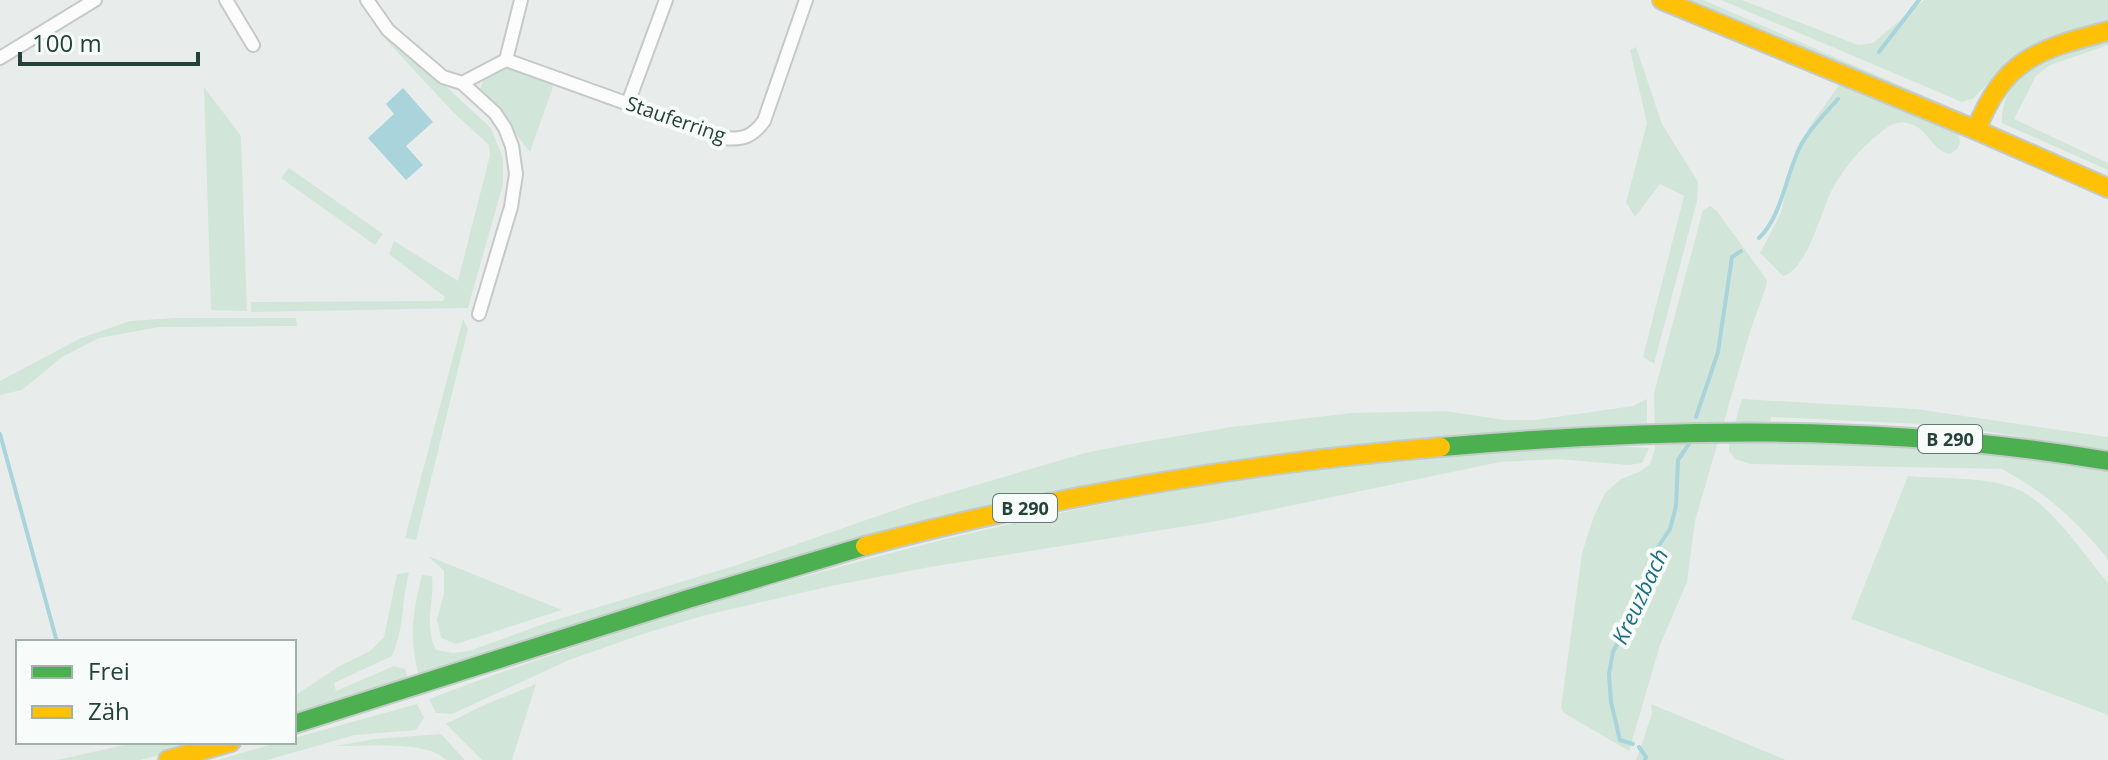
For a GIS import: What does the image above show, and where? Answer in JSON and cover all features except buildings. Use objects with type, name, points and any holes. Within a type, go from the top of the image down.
[{"type":"main road","points":[[1662,0],[2108,188]]},
{"type":"main road","points":[[1976,130],[1990,96],[2023,61],[2043,49],[2108,31]]},
{"type":"main road","name":"B 290","points":[[296,723],[751,580],[909,535],[1098,491],[1274,462],[1452,443],[1790,431],[1971,441],[2108,461]]},
{"type":"main road","points":[[168,760],[224,744]]},
{"type":"street","points":[[0,58],[95,0]]},
{"type":"street","points":[[226,0],[253,45]]},
{"type":"street","points":[[367,0],[388,30],[443,77],[462,83],[495,113],[512,146],[516,174],[511,207],[479,314]]},
{"type":"street","points":[[462,83],[506,60],[521,0]]},
{"type":"street","points":[[628,103],[666,0]]},
{"type":"street","name":"Stauferring","points":[[506,60],[723,138],[738,140],[753,135],[764,121],[806,0]]},
{"type":"green space","points":[[1684,0],[1703,0],[1950,107],[1941,107]]},
{"type":"green space","points":[[1721,0],[1742,0],[1858,45],[1873,43],[1924,0],[2108,0],[2108,20],[2036,45],[2000,70],[1974,98],[1962,102]]},
{"type":"green space","points":[[390,35],[491,128],[503,158],[503,184],[468,308],[251,312],[251,302],[443,301],[445,297],[389,254],[394,241],[458,281],[490,155],[489,145],[454,113],[386,40]]},
{"type":"green space","points":[[2108,36],[2108,45],[2050,65],[2036,76],[2014,119],[2108,163],[2108,170],[2002,123],[2004,104],[2012,87],[2024,74],[2055,55]]},
{"type":"green space","points":[[1636,47],[1662,124],[1698,182],[1697,201],[1654,364],[1643,357],[1684,196],[1660,184],[1635,217],[1626,202],[1647,123],[1630,50]]},
{"type":"green space","points":[[501,67],[554,84],[530,152],[480,89],[484,78]]},
{"type":"green space","points":[[1839,85],[1958,134],[1959,146],[1950,154],[1943,152],[1919,129],[1906,123],[1885,129],[1858,153],[1840,176],[1806,252],[1792,271],[1783,276],[1760,253],[1781,213],[1791,170],[1808,129]]},
{"type":"green space","points":[[204,87],[241,136],[247,311],[211,310]]},
{"type":"green space","points":[[289,168],[383,234],[375,245],[281,178]]},
{"type":"green space","points":[[1710,206],[1717,211],[1767,280],[1766,287],[1695,521],[1687,582],[1660,645],[1629,751],[1564,713],[1561,708],[1582,553],[1605,493],[1621,479],[1650,464],[1655,449],[1654,393],[1703,210]]},
{"type":"green space","points":[[296,318],[297,326],[159,327],[99,338],[62,357],[22,390],[0,395],[0,381],[81,338],[130,321]]},
{"type":"green space","points":[[463,319],[468,329],[416,540],[405,538]]},
{"type":"green space","points":[[1647,399],[1647,423],[1331,448],[1108,483],[420,678],[416,664],[413,626],[422,575],[432,576],[430,631],[436,650],[453,653],[469,651],[549,622],[737,565],[915,503],[1085,453],[1231,427],[1352,413],[1445,411],[1505,420],[1535,420],[1633,406]]},
{"type":"green space","points":[[1742,399],[1916,409],[2108,437],[2108,450],[1943,425],[1771,417],[1768,442],[1956,449],[2108,470],[2108,559],[2060,509],[2034,488],[2002,469],[1751,464],[1735,459],[1729,451],[1729,443]]},
{"type":"green space","points":[[1594,445],[1649,448],[1642,463],[1628,465],[1557,459],[1500,462],[1212,522],[831,586],[702,616],[643,634],[569,660],[452,714],[436,713],[429,699],[586,644],[767,587],[1028,520],[1205,485],[1383,459]]},
{"type":"green space","points":[[1908,476],[1979,480],[2019,490],[2043,507],[2067,532],[2108,583],[2108,715],[1851,619]]},
{"type":"green space","points":[[428,556],[562,610],[456,644],[441,638],[437,619],[444,594],[444,571]]},
{"type":"green space","points":[[409,572],[399,635],[392,656],[334,683],[336,691],[394,666],[405,669],[408,678],[386,690],[296,717],[296,695],[338,667],[370,651],[384,637],[397,574]]},
{"type":"green space","points":[[536,684],[512,760],[482,760],[446,724],[482,706]]},
{"type":"green space","points":[[417,704],[424,718],[416,730],[355,735],[267,760],[218,760],[272,744],[296,744],[296,737]]},
{"type":"green space","points":[[1651,704],[1786,760],[1636,760],[1652,714]]},
{"type":"green space","points":[[441,734],[465,760],[446,760],[437,754],[410,747],[336,746],[374,739]]},
{"type":"green space","points":[[129,744],[200,744],[140,760],[57,760]]},
{"type":"water","points":[[403,88],[433,122],[406,146],[423,165],[406,180],[368,138],[394,114],[386,104]]},
{"type":"waterway","name":"Kreuzbach","points":[[1879,52],[1919,0]]},
{"type":"waterway","name":"Kreuzbach","points":[[1759,238],[1777,210],[1804,140],[1838,99]]},
{"type":"waterway","name":"Kreuzbach","points":[[1696,417],[1718,352],[1732,257],[1741,251]]},
{"type":"waterway","points":[[0,434],[56,640]]},
{"type":"waterway","name":"Kreuzbach","points":[[1633,744],[1620,740],[1611,702],[1609,674],[1613,652],[1638,602],[1644,578],[1658,547],[1670,529],[1676,506],[1678,460],[1689,444]]},
{"type":"waterway","name":"Kreuzbach","points":[[1639,747],[1645,760]]},
{"type":"traffic: fast","points":[[1441,447],[1608,436],[1775,433],[1942,440],[2108,461]]},
{"type":"traffic: fast","points":[[296,723],[865,546]]},
{"type":"traffic: slow","points":[[1662,0],[2108,188]]},
{"type":"traffic: slow","points":[[1976,130],[1999,87],[2026,61],[2062,44],[2108,31]]},
{"type":"traffic: slow","points":[[865,546],[1007,512],[1151,484],[1295,462],[1441,447]]},
{"type":"traffic: slow","points":[[168,760],[224,744]]}]
